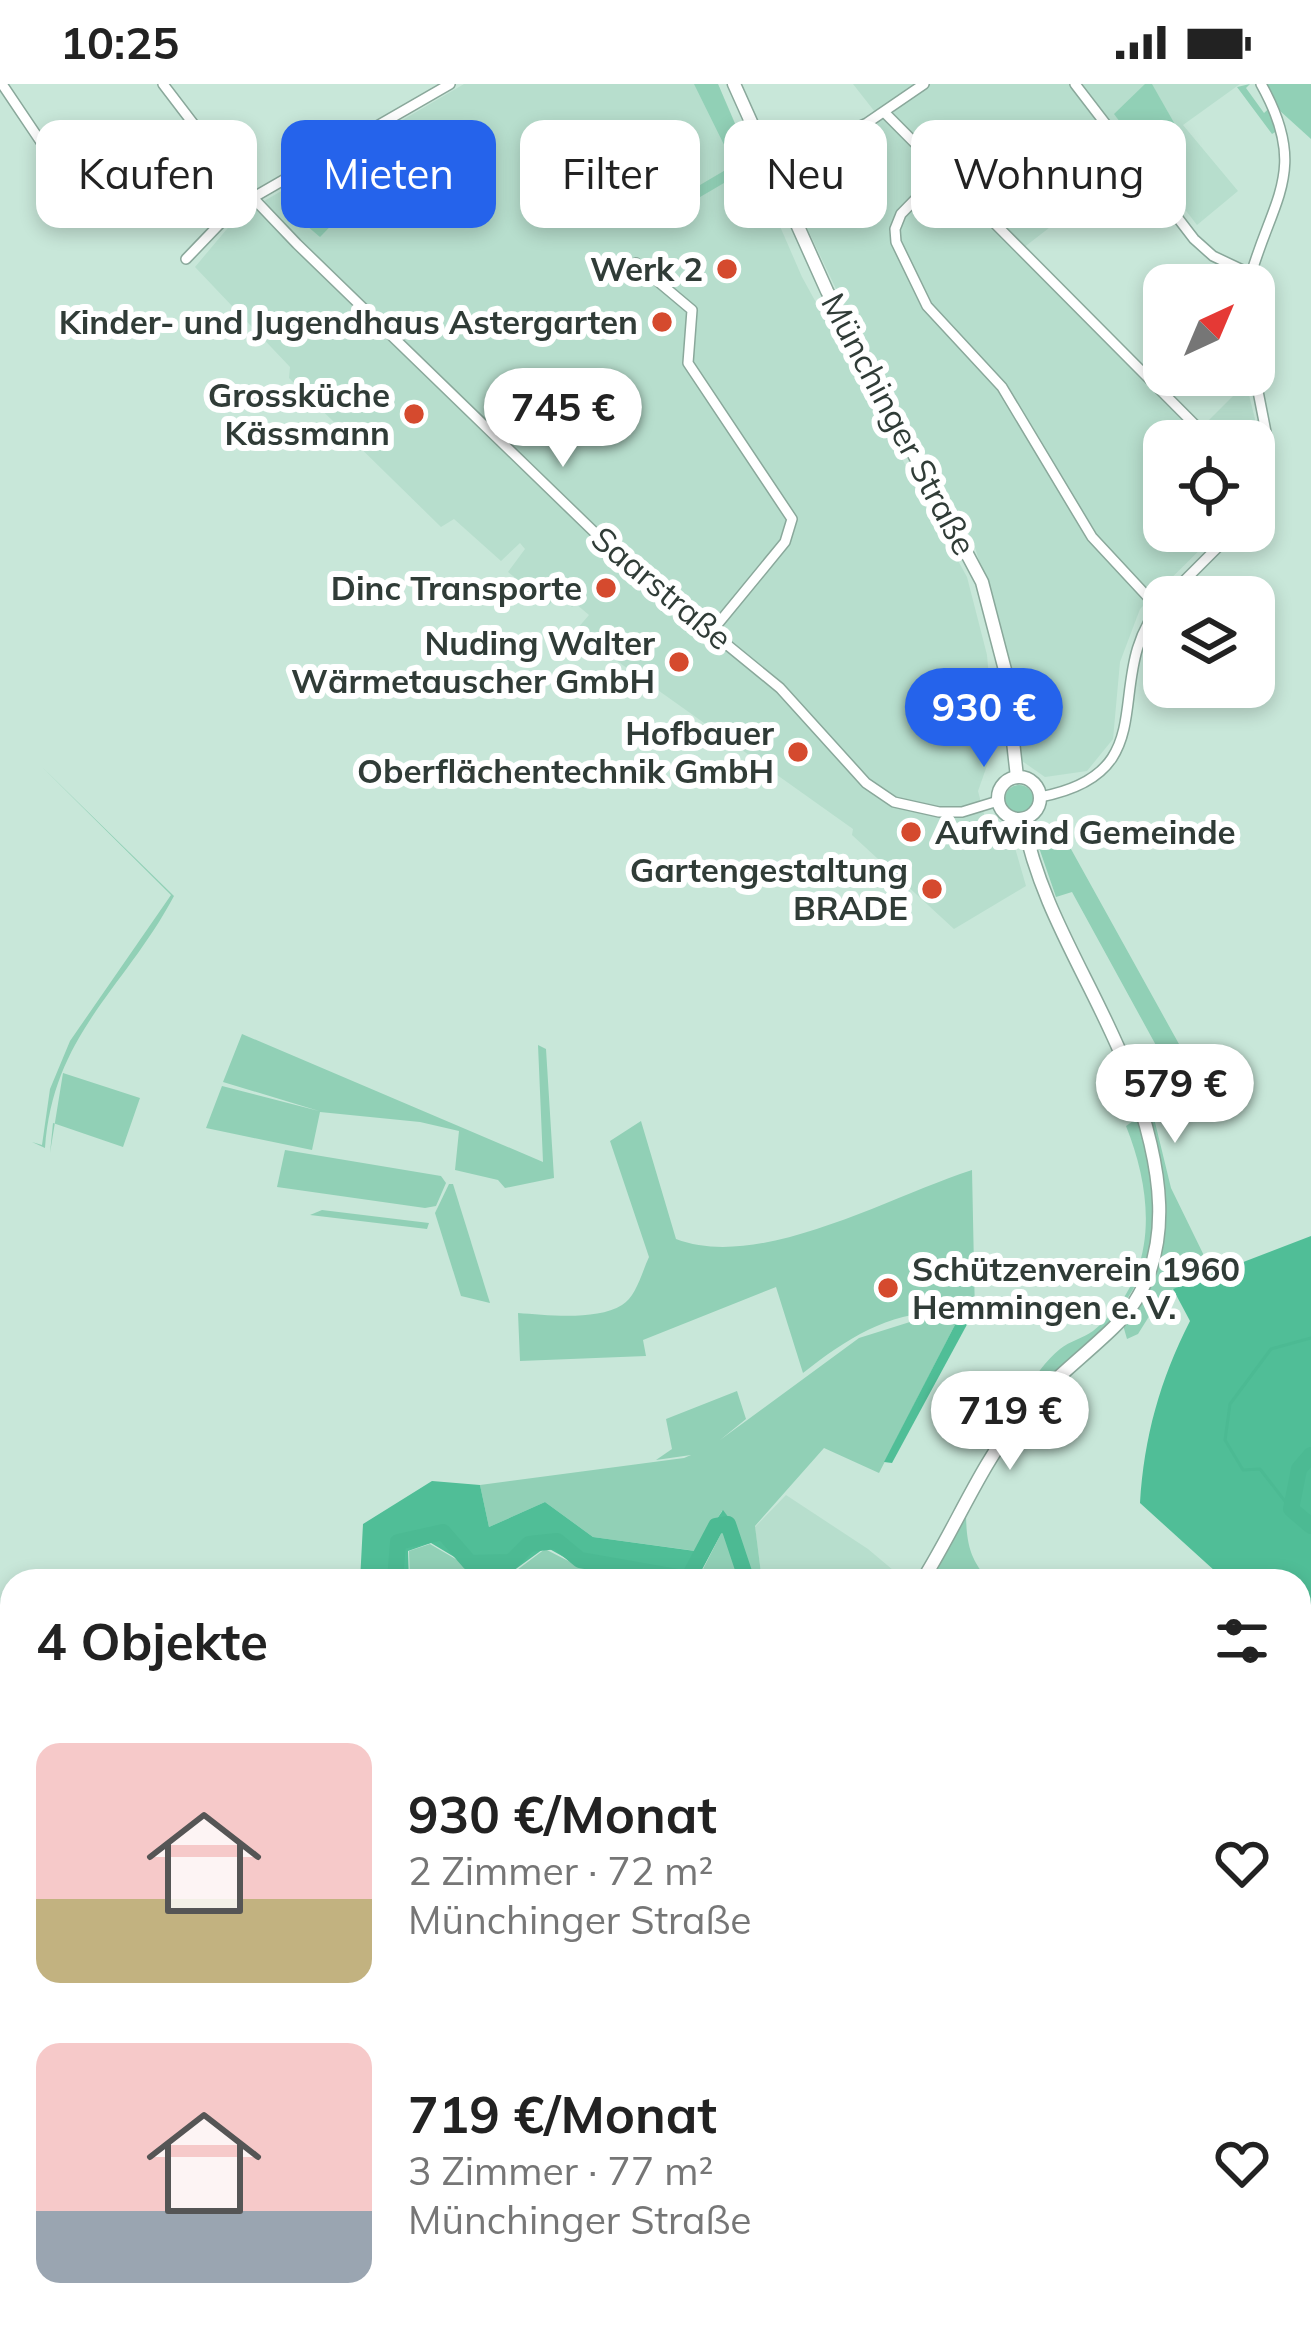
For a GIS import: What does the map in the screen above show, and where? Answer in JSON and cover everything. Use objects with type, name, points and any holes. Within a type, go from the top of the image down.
[{"type":"street","points":[[2,84],[36,135]]},
{"type":"street","name":"Saarstraße","points":[[163,84],[191,120]]},
{"type":"street","points":[[257,196],[450,84]]},
{"type":"street","name":"Münchinger Straße","points":[[734,84],[750,120]]},
{"type":"street","points":[[870,120],[924,84]]},
{"type":"street","points":[[1075,84],[1194,239],[1226,264]]},
{"type":"street","points":[[1256,264],[1287,192],[1292,158],[1285,126],[1261,84]]},
{"type":"street","points":[[885,113],[911,140]]},
{"type":"street","name":"Saarstraße","points":[[257,202],[621,558],[780,688],[884,796],[939,812],[962,812],[998,801]]},
{"type":"street","points":[[911,205],[902,214],[895,238],[930,311],[981,363],[1025,421],[1092,537],[1121,571],[1143,587]]},
{"type":"street","points":[[186,259],[216,228]]},
{"type":"street","name":"Münchinger Straße","points":[[798,228],[826,291],[982,582],[1003,658],[1017,777]]},
{"type":"street","points":[[998,228],[1190,420]]},
{"type":"street","points":[[636,263],[690,306],[694,322],[688,363],[792,519],[785,542],[712,631]]},
{"type":"street","points":[[1190,576],[1213,552]]},
{"type":"street","points":[[1040,796],[1092,780],[1116,755],[1127,726],[1134,650],[1143,636]]},
{"type":"street","points":[[1017,777],[1032,782],[1040,796],[1036,811],[1023,819],[1005,814],[998,801],[1002,785],[1017,777]]},
{"type":"street","points":[[929,1569],[1008,1433],[1050,1384],[1131,1307],[1147,1280],[1160,1231],[1158,1183],[1132,1084],[1044,892],[1023,819]]},
{"type":"shaded area","points":[[464,84],[718,84],[734,120],[724,120],[724,228],[781,228],[802,277],[967,577],[987,655],[991,700],[990,757],[978,791],[985,818],[1011,834],[1026,886],[954,929],[852,835],[853,829],[596,646],[577,629],[589,615],[576,604],[572,607],[558,595],[549,605],[508,572],[525,549],[520,543],[501,561],[454,519],[441,527],[289,378],[290,367],[195,267],[228,228],[257,228],[257,205],[281,191],[281,228],[496,228],[496,120],[403,120]]},
{"type":"shaded area","points":[[694,84],[718,84],[733,120],[724,120],[724,145]]},
{"type":"shaded area","points":[[853,84],[1240,84],[1186,123],[911,120],[911,228],[1049,228],[1018,252],[1143,381],[1143,396],[1158,396],[1181,420],[1143,420],[1143,552],[1198,552],[1173,576],[1143,576],[1143,606],[1120,662],[1113,739],[1087,771],[1045,777],[1022,761],[1005,645],[973,541],[880,382],[807,228],[887,228],[887,120],[877,120]]},
{"type":"shaded area","points":[[1145,84],[1152,84],[1172,120],[1118,120],[1114,114]]},
{"type":"shaded area","points":[[1250,84],[1246,88],[1264,113],[1274,104],[1262,87],[1266,84],[1311,84],[1311,139],[1279,110],[1285,126],[1272,134],[1237,87]]},
{"type":"shaded area","points":[[1186,129],[1238,191],[1197,225],[1186,211]]},
{"type":"shaded area","points":[[724,171],[724,183],[700,197],[700,185]]},
{"type":"shaded area","points":[[1233,396],[1249,396],[1255,419],[1209,420]]},
{"type":"shaded area","points":[[41,766],[174,896],[76,1042],[51,1108],[45,1148],[32,1142],[42,1145],[50,1089],[70,1041],[171,895]]},
{"type":"shaded area","points":[[1019,785],[1029,789],[1033,799],[1029,809],[1019,813],[1009,809],[1005,799],[1009,789]]},
{"type":"shaded area","points":[[1056,822],[1200,1082],[1181,1091],[1072,892],[1056,897],[1035,836]]},
{"type":"shaded area","points":[[242,1034],[543,1162],[538,1045],[546,1049],[554,1178],[505,1188],[498,1180],[455,1170],[459,1131],[420,1122],[320,1112],[312,1150],[206,1128],[222,1086],[319,1111],[223,1082]]},
{"type":"shaded area","points":[[63,1073],[140,1098],[123,1147],[55,1124]]},
{"type":"shaded area","points":[[1152,1110],[1171,1188],[1212,1272],[1163,1294],[1138,1334],[1127,1339],[1123,1325],[1152,1275],[1161,1225],[1148,1117]]},
{"type":"shaded area","points":[[1136,1119],[1147,1151],[1154,1216],[1148,1254],[1134,1287],[1088,1346],[1003,1430],[1010,1412],[1045,1364],[1064,1346],[1093,1331],[1115,1310],[1130,1286],[1140,1261],[1146,1208],[1126,1126]]},
{"type":"shaded area","points":[[641,1121],[676,1239],[709,1246],[746,1246],[824,1227],[972,1170],[975,1316],[926,1313],[904,1317],[842,1344],[803,1373],[776,1287],[643,1340],[646,1356],[520,1361],[518,1313],[599,1313],[622,1305],[635,1290],[649,1257],[610,1141]]},
{"type":"shaded area","points":[[285,1150],[441,1176],[446,1183],[436,1206],[425,1208],[277,1187]]},
{"type":"shaded area","points":[[453,1184],[490,1303],[461,1296],[435,1213]]},
{"type":"shaded area","points":[[322,1210],[429,1223],[427,1229],[310,1215]]},
{"type":"shaded area","points":[[929,1316],[959,1317],[879,1473],[824,1448],[755,1526],[760,1569],[703,1569],[729,1518],[722,1511],[696,1551],[593,1537],[545,1502],[489,1527],[480,1485],[684,1458],[691,1455],[656,1460],[672,1449],[666,1419],[737,1391],[746,1419],[720,1440],[859,1338]]},
{"type":"shaded area","points":[[786,1495],[892,1569],[760,1569],[755,1527]]},
{"type":"shaded area","points":[[966,1508],[970,1548],[980,1569],[933,1569]]},
{"type":"shaded area","points":[[430,1544],[479,1569],[410,1569],[409,1551]]},
{"type":"shaded area","points":[[545,1549],[578,1566],[631,1569],[518,1569]]},
{"type":"green space","points":[[1311,1236],[1311,1569],[1213,1569],[1140,1503],[1155,1409],[1190,1321],[1173,1289]]},
{"type":"green space","points":[[959,1317],[970,1319],[892,1463],[884,1462]]},
{"type":"green space","points":[[432,1481],[480,1485],[489,1527],[545,1502],[593,1537],[695,1551],[723,1510],[729,1518],[702,1569],[578,1565],[546,1547],[516,1569],[471,1567],[431,1543],[408,1551],[409,1569],[361,1569],[363,1524]]},
{"type":"waterway","points":[[1291,1509],[1260,1469],[1243,1470],[1225,1440],[1230,1404],[1271,1349],[1311,1338]]},
{"type":"waterway","points":[[1311,1455],[1299,1469],[1291,1509],[1311,1526]]},
{"type":"waterway","points":[[693,1569],[716,1526],[728,1524],[743,1569]]},
{"type":"waterway","points":[[396,1569],[398,1542],[443,1532],[470,1563],[511,1562],[529,1544],[557,1541],[580,1560],[631,1569]]},
{"type":"place","name":"Werk 2","points":[[727,269]]},
{"type":"place","name":"Kinder- und Jugendhaus Astergarten","points":[[662,322]]},
{"type":"place","name":"Grossküche Kässmann","points":[[414,414]]},
{"type":"place","name":"Dinc Transporte","points":[[606,588]]},
{"type":"place","name":"Nuding Walter Wärmetauscher GmbH","points":[[679,662]]},
{"type":"place","name":"Hofbauer Oberflächentechnik GmbH","points":[[798,752]]},
{"type":"place","name":"Aufwind Gemeinde","points":[[911,832]]},
{"type":"place","name":"Gartengestaltung BRADE","points":[[932,889]]},
{"type":"place","name":"Schützenverein 1960 Hemmingen e. V.","points":[[888,1288]]}]
